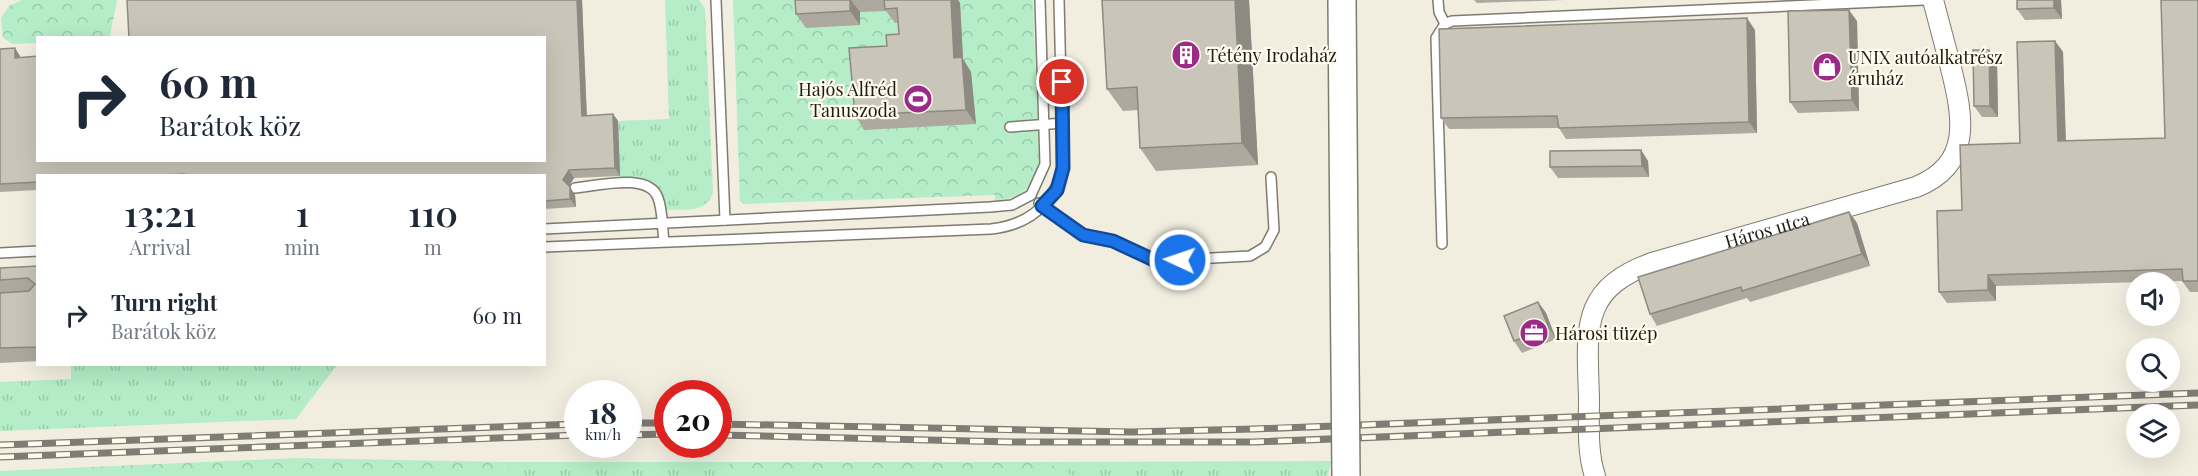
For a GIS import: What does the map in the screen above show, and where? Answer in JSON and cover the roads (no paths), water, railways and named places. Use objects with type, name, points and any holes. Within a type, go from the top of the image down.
[{"type":"street","points":[[1342,0],[1346,476]]},
{"type":"street","name":"Háros utca","points":[[1595,476],[1590,445],[1589,328],[1593,311],[1610,286],[1621,276],[1655,262],[1916,186],[1936,179],[1947,169],[1956,152],[1962,127],[1959,103],[1933,0]]},
{"type":"lane","points":[[716,0],[725,220]]},
{"type":"lane","points":[[546,229],[1012,205],[1031,195],[1045,164],[1040,0]]},
{"type":"lane","points":[[546,247],[991,229],[1009,227],[1027,219],[1057,190],[1063,168],[1064,123],[1059,0]]},
{"type":"lane","points":[[1438,0],[1439,12],[1444,24]]},
{"type":"lane","points":[[1442,244],[1436,38],[1444,24],[1452,21],[1924,0]]},
{"type":"lane","points":[[1010,127],[1064,123]]},
{"type":"lane","points":[[1031,195],[1042,206],[1083,235],[1113,241],[1156,261],[1250,256],[1265,247],[1274,230],[1271,177]]},
{"type":"lane","points":[[575,188],[637,182],[653,189],[659,199],[664,241]]},
{"type":"lane","points":[[0,253],[36,251]]},
{"type":"railway","points":[[732,424],[1132,432],[2198,393]]},
{"type":"railway","points":[[732,435],[1012,442],[1254,442],[2198,405]]},
{"type":"railway","points":[[642,423],[654,423]]},
{"type":"railway","points":[[0,445],[564,425]]},
{"type":"railway","points":[[642,435],[654,434]]},
{"type":"railway","points":[[0,457],[564,436]]},
{"type":"place","name":"Tétény Irodaház","points":[[1186,55]]},
{"type":"place","name":"UNIX autóalkatrész áruház","points":[[1827,67]]},
{"type":"place","name":"Hajós Alfréd Tanuszoda","points":[[918,99]]},
{"type":"place","name":"Hárosi tüzép","points":[[1534,333]]}]
